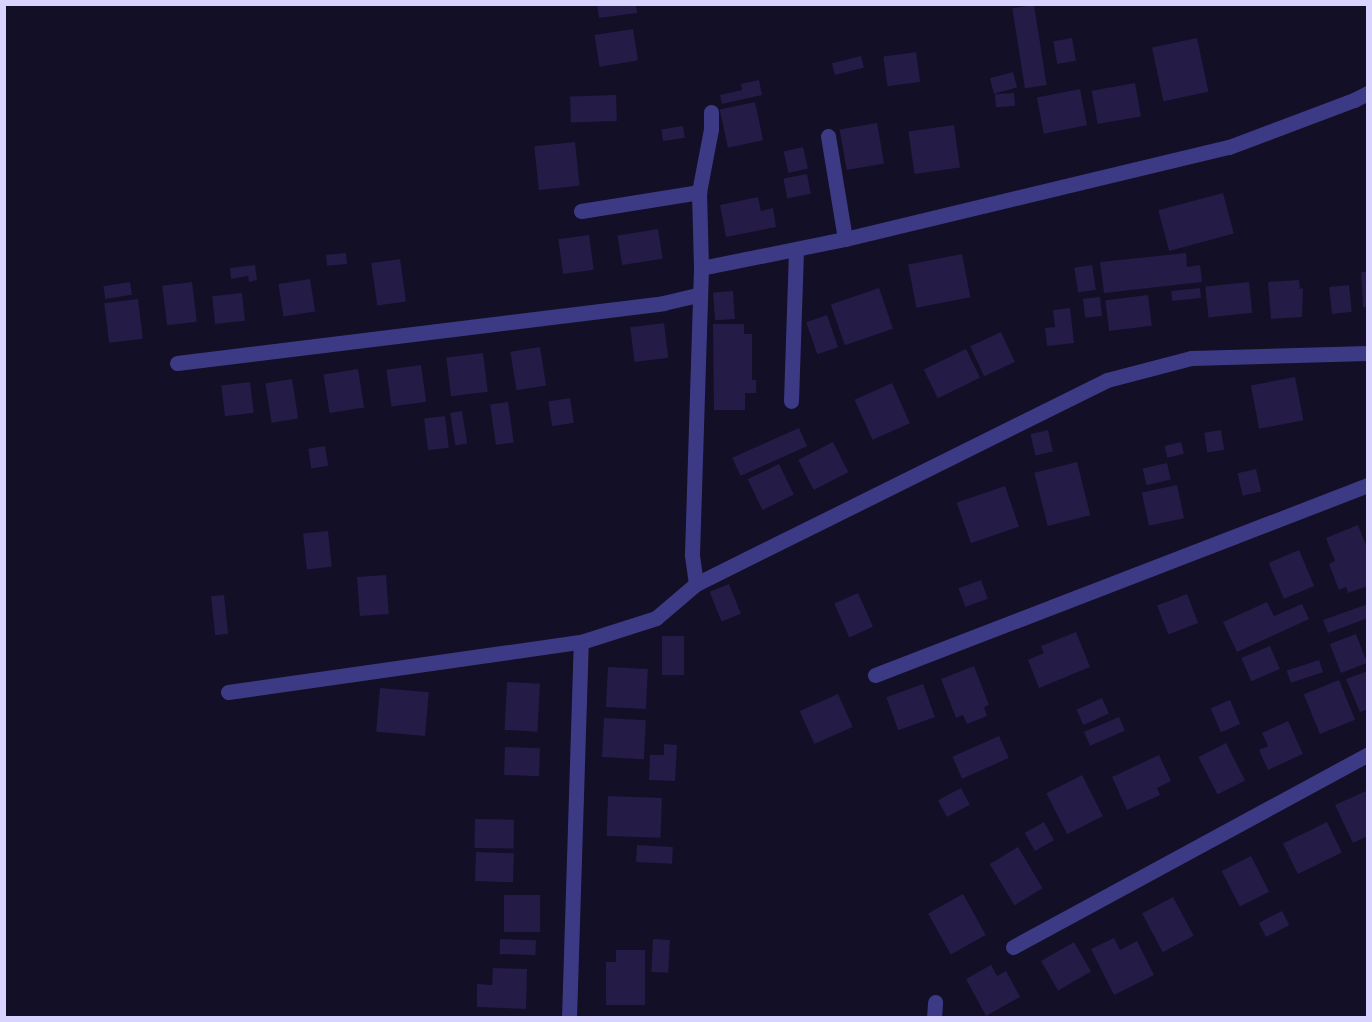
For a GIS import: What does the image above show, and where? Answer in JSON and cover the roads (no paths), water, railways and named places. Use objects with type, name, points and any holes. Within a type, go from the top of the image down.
[{"type":"street","points":[[701,268],[845,239],[1229,147],[1368,93]]},
{"type":"street","points":[[696,584],[692,554],[701,268],[699,192],[711,129],[711,112]]},
{"type":"street","points":[[828,136],[845,239]]},
{"type":"street","points":[[581,211],[699,192]]},
{"type":"street","points":[[790,401],[796,250]]},
{"type":"street","points":[[177,363],[663,303],[699,295]]},
{"type":"street","points":[[228,692],[581,642],[656,618],[696,584],[1107,380],[1191,358],[1368,353]]},
{"type":"street","points":[[875,675],[1368,484]]},
{"type":"street","points":[[569,1017],[581,642]]},
{"type":"street","points":[[1013,947],[1368,754]]}]
